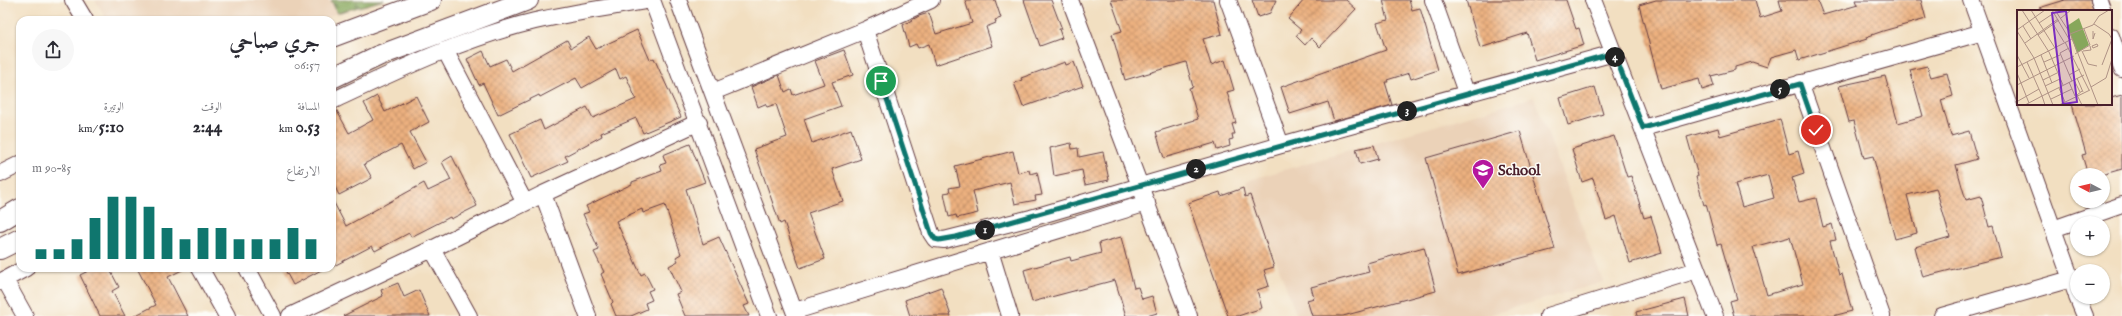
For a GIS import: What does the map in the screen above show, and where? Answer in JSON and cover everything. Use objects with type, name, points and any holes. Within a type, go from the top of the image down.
[{"type":"main road","points":[[336,36],[431,0]]},
{"type":"main road","points":[[336,76],[378,56],[528,0]]},
{"type":"main road","points":[[0,221],[16,211]]},
{"type":"main road","points":[[0,249],[16,241]]},
{"type":"street","points":[[73,0],[83,16]]},
{"type":"street","points":[[336,99],[445,50],[536,21],[652,0],[699,122],[769,316]]},
{"type":"street","points":[[678,0],[796,314],[990,251],[1147,203]]},
{"type":"street","points":[[713,92],[865,30],[931,0]]},
{"type":"street","points":[[1070,0],[1189,316]]},
{"type":"street","points":[[1228,0],[1281,145]]},
{"type":"street","points":[[1433,0],[1467,95]]},
{"type":"street","points":[[1593,0],[1714,316]]},
{"type":"street","points":[[1971,0],[2070,276]]},
{"type":"street","points":[[2099,0],[2102,10]]},
{"type":"street","points":[[865,30],[931,233],[935,239],[944,240],[1614,53]]},
{"type":"street","points":[[1643,128],[1983,32]]},
{"type":"street","points":[[2112,39],[2122,69]]},
{"type":"street","points":[[445,50],[525,203]]},
{"type":"street","points":[[1800,84],[1882,316]]},
{"type":"street","points":[[290,316],[432,249],[543,194],[699,122]]},
{"type":"street","points":[[0,174],[16,166]]},
{"type":"street","points":[[543,194],[588,316]]},
{"type":"street","points":[[2053,229],[2122,205]]},
{"type":"street","points":[[432,249],[469,316]]},
{"type":"street","points":[[990,251],[1010,316]]},
{"type":"street","points":[[1548,316],[1697,270]]},
{"type":"street","points":[[19,272],[2,281],[25,316]]},
{"type":"street","points":[[202,272],[227,316]]},
{"type":"street","points":[[249,272],[273,316]]},
{"type":"street","points":[[1942,316],[2070,279]]},
{"type":"street","points":[[2080,304],[2084,316]]},
{"type":"shaded area","points":[[95,0],[384,0],[331,16],[105,16]]},
{"type":"shaded area","points":[[1534,97],[1603,282],[1485,316],[1297,316],[1246,181]]},
{"type":"green space","points":[[331,0],[384,0],[337,13]]},
{"type":"building","points":[[965,0],[995,0],[1001,18],[995,20],[996,23],[986,27],[992,46],[935,65],[929,44],[918,48],[916,44],[909,47],[903,25],[919,16],[929,13],[936,34],[972,23]]},
{"type":"building","points":[[1024,0],[1051,0],[1062,29],[1059,29],[1062,38],[1040,46]]},
{"type":"building","points":[[1111,0],[1213,0],[1222,34],[1203,39],[1211,65],[1225,60],[1234,90],[1227,92],[1236,123],[1232,124],[1235,134],[1232,134],[1233,139],[1229,140],[1230,146],[1217,150],[1215,143],[1164,158],[1156,132],[1198,119],[1189,88],[1193,87],[1186,62],[1125,80],[1112,34],[1122,31]]},
{"type":"building","points":[[1252,0],[1276,0],[1270,13],[1258,17]]},
{"type":"building","points":[[1304,0],[1346,0],[1356,9],[1320,47],[1311,38],[1305,45],[1296,36],[1301,30],[1288,19]]},
{"type":"building","points":[[1383,0],[1409,0],[1412,10],[1420,8],[1438,70],[1411,79],[1409,73],[1387,80],[1388,82],[1385,82],[1392,105],[1334,121],[1328,102],[1290,114],[1281,87],[1386,50],[1377,23],[1388,20]]},
{"type":"building","points":[[1466,0],[1566,0],[1576,29],[1579,28],[1584,45],[1535,60],[1527,33],[1480,48]]},
{"type":"building","points":[[1656,0],[1755,0],[1760,18],[1782,11],[1779,0],[1817,0],[1823,15],[1858,5],[1856,0],[1921,0],[1926,19],[1883,31],[1866,37],[1867,39],[1799,60],[1796,50],[1771,57],[1767,67],[1752,62],[1735,67],[1735,70],[1711,76],[1714,86],[1702,90],[1699,79],[1661,89],[1639,5]]},
{"type":"building","points":[[2065,0],[2090,0],[2093,10],[2039,10],[2039,8]]},
{"type":"building","points":[[637,30],[650,60],[654,58],[681,117],[643,133],[636,118],[601,133],[602,136],[565,156],[568,161],[531,178],[510,134],[540,120],[544,130],[587,107],[593,118],[636,99],[626,76],[620,79],[616,69],[582,88],[576,78],[540,97],[539,95],[498,115],[483,83],[479,85],[467,59],[483,51],[490,66],[506,59],[512,71],[567,40],[571,48],[589,37],[596,49]]},
{"type":"building","points":[[844,50],[853,75],[832,82],[841,106],[804,119],[812,143],[851,129],[861,159],[832,169],[843,201],[808,213],[825,259],[800,268],[784,222],[780,224],[754,149],[787,137],[776,104],[767,107],[765,104],[758,107],[751,87],[779,75],[785,92],[791,89],[793,95],[824,84],[815,61]]},
{"type":"building","points":[[1065,62],[1066,65],[1074,62],[1083,86],[1023,107],[1014,83],[1022,80],[1021,78]]},
{"type":"building","points":[[1927,66],[1931,77],[1947,73],[1953,96],[1941,100],[1951,136],[1969,131],[1977,159],[1956,165],[1963,190],[1966,200],[1981,196],[1989,227],[1993,226],[2001,257],[1923,277],[1915,247],[1950,237],[1936,188],[1907,195],[1917,233],[1895,239],[1873,156],[1864,158],[1854,121],[1849,122],[1839,86],[1885,76],[1898,123],[1923,116],[1910,70]]},
{"type":"building","points":[[1595,87],[1603,114],[1568,125],[1560,98]]},
{"type":"building","points":[[2122,95],[2122,169],[2110,172],[2110,168],[2086,168],[2082,155],[2086,154],[2072,105],[2112,105],[2112,98]]},
{"type":"building","points":[[377,96],[385,112],[416,96],[429,122],[410,132],[426,162],[413,169],[401,145],[364,164],[372,178],[339,195],[336,189],[336,109],[349,133],[373,120],[364,103]]},
{"type":"building","points":[[1780,119],[1789,154],[1798,151],[1804,174],[1792,178],[1799,202],[1816,198],[1823,227],[1832,224],[1836,240],[1830,241],[1839,275],[1842,274],[1852,311],[1833,316],[1734,316],[1730,301],[1737,299],[1721,244],[1717,245],[1706,204],[1704,205],[1696,177],[1698,176],[1687,137],[1718,128],[1720,136]],"holes":[[[1768,175],[1774,198],[1742,207],[1735,184]],[[1790,237],[1803,284],[1767,295],[1753,247]]]},
{"type":"building","points":[[1520,131],[1555,249],[1458,275],[1426,158]]},
{"type":"building","points":[[1614,136],[1627,177],[1631,176],[1644,218],[1651,216],[1662,253],[1630,263],[1616,216],[1606,220],[1593,178],[1582,182],[1572,149]]},
{"type":"building","points":[[1071,143],[1072,149],[1078,148],[1079,157],[1103,152],[1109,180],[1085,185],[1082,170],[1054,176],[1050,148]]},
{"type":"building","points":[[690,144],[705,182],[686,189],[703,244],[719,237],[749,304],[744,306],[749,316],[685,316],[676,294],[681,292],[669,266],[678,261],[676,257],[681,254],[665,205],[643,213],[642,209],[616,221],[641,275],[645,273],[653,289],[648,291],[652,300],[645,303],[647,309],[631,316],[616,316],[611,304],[613,302],[601,274],[604,272],[594,252],[599,250],[583,214],[589,212],[586,206],[632,184],[632,182],[662,171],[660,165],[666,163],[663,155]]},
{"type":"building","points":[[1374,145],[1378,159],[1360,164],[1356,149]]},
{"type":"building","points":[[1013,151],[1018,173],[1029,170],[1030,174],[1037,172],[1042,195],[1035,196],[1036,200],[1015,204],[1010,182],[973,191],[978,213],[957,218],[956,215],[949,217],[944,193],[950,192],[949,188],[960,186],[955,166]]},
{"type":"building","points":[[452,156],[477,206],[451,219],[450,217],[411,237],[409,233],[375,251],[372,246],[336,265],[336,207],[346,226],[424,183],[428,191],[451,180],[442,162]]},
{"type":"building","points":[[1243,188],[1245,197],[1250,195],[1274,267],[1264,270],[1269,286],[1257,290],[1262,308],[1238,316],[1228,316],[1188,203],[1220,192],[1221,196]]},
{"type":"building","points":[[1121,237],[1134,288],[1138,287],[1142,299],[1152,296],[1157,313],[1147,316],[1126,316],[1115,280],[1032,302],[1024,270],[1070,257],[1071,261],[1101,253],[1099,243]]},
{"type":"building","points":[[1424,247],[1436,291],[1343,316],[1312,316],[1307,300],[1314,298],[1311,287],[1369,272],[1367,263]]},
{"type":"building","points":[[86,272],[111,272],[119,287],[112,291],[125,316],[100,316],[80,275]]},
{"type":"building","points":[[139,272],[178,272],[168,277],[188,316],[134,316],[156,305]]},
{"type":"building","points":[[286,272],[317,272],[293,285]]},
{"type":"building","points":[[398,283],[404,297],[419,290],[430,316],[343,316],[383,296],[381,290]]},
{"type":"building","points":[[941,287],[951,316],[910,316],[905,300]]},
{"type":"building","points":[[1685,299],[1689,316],[1637,316],[1636,312]]},
{"type":"place","name":"School","points":[[1483,190]]},
{"type":"route","points":[[881,81],[931,233],[935,239],[939,240],[1031,218],[1281,145],[1467,95],[1614,53],[1643,128],[1800,84],[1816,130]]}]
